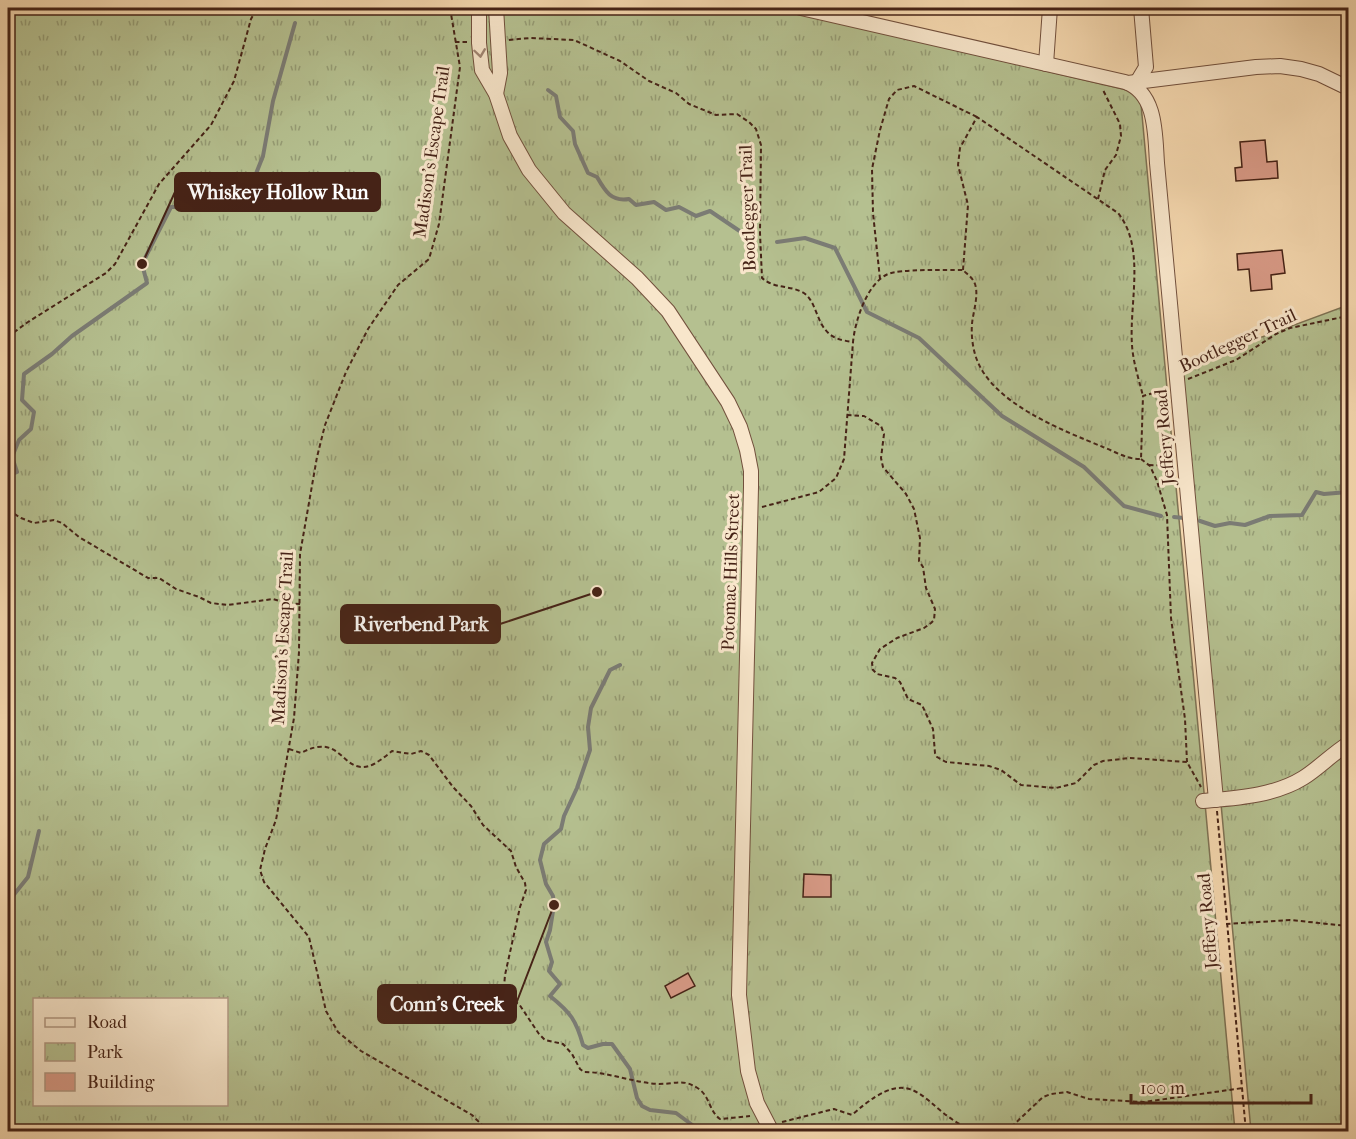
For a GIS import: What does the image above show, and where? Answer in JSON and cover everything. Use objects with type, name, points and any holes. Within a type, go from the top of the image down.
[{"type":"street","name":"Potomac Hills Street","points":[[479,8],[479,43],[483,70],[496,94],[510,136],[529,170],[545,193],[564,213],[637,278],[668,311],[728,402],[747,450],[751,471],[751,510],[739,995],[748,1071],[757,1103],[772,1131]]},
{"type":"street","name":"Potomac Hills Street","points":[[496,8],[500,73],[496,94]]},
{"type":"street","points":[[801,8],[1133,83],[1280,66],[1319,74],[1348,88]]},
{"type":"street","points":[[1046,64],[1050,8]]},
{"type":"street","points":[[1133,83],[1146,67],[1141,8]]},
{"type":"street","name":"Jeffery Road","points":[[1133,83],[1147,101],[1154,124],[1186,467],[1210,800]]},
{"type":"street","points":[[1210,800],[1258,795],[1279,789],[1300,780],[1348,744]]},
{"type":"path","points":[[8,346],[13,333],[106,273],[115,264],[159,184],[211,125],[234,81],[251,19],[257,8]]},
{"type":"path","name":"Madison's Escape Trail","points":[[450,8],[460,67],[439,224],[429,259],[398,285],[368,328],[346,372],[324,425],[300,554],[297,685],[289,749],[276,820],[264,849],[260,870],[264,882],[309,937],[326,1011],[339,1032],[348,1041],[472,1115],[489,1131]]},
{"type":"path","name":"Bootlegger Trail","points":[[498,41],[530,38],[574,40],[620,61],[649,81],[676,93],[688,104],[716,115],[737,114],[749,122],[756,129],[761,145],[762,278],[770,284],[802,292],[811,300],[815,314],[824,328],[835,338],[853,342]]},
{"type":"path","points":[[1095,75],[1120,124],[1121,136],[1116,155],[1105,170],[1098,199]]},
{"type":"path","points":[[880,279],[873,213],[872,169],[889,99],[897,90],[914,86],[977,117],[1118,213],[1130,233],[1134,297],[1132,346],[1143,396],[1141,459]]},
{"type":"path","points":[[977,117],[960,148],[958,165],[968,205],[963,270],[974,282],[976,292],[972,335],[977,360],[998,390],[1025,410],[1056,428],[1128,457],[1141,459],[1149,465],[1157,481],[1167,515],[1172,618],[1185,718],[1187,762],[1210,800]]},
{"type":"path","points":[[751,510],[819,492],[836,478],[844,459],[855,324],[874,285],[880,279],[898,271],[963,270]]},
{"type":"path","name":"Bootlegger Trail","points":[[1143,396],[1236,360],[1276,334],[1290,328],[1348,316]]},
{"type":"path","points":[[8,404],[12,437],[8,452]]},
{"type":"path","points":[[847,415],[864,416],[881,426],[884,434],[881,458],[883,467],[906,494],[914,509],[920,538],[919,561],[923,567],[926,588],[935,609],[934,620],[924,628],[897,638],[880,649],[872,663],[873,670],[877,674],[895,678],[900,682],[908,699],[922,705],[933,729],[935,753],[938,757],[946,762],[989,766],[1001,770],[1021,785],[1056,788],[1076,783],[1094,765],[1103,761],[1130,758],[1187,762]]},
{"type":"path","points":[[1149,465],[1186,467]]},
{"type":"path","points":[[8,510],[34,523],[54,520],[62,523],[79,537],[148,578],[159,578],[176,589],[211,603],[228,604],[273,599],[300,604]]},
{"type":"path","points":[[289,749],[301,753],[327,746],[337,750],[344,759],[358,767],[370,766],[392,751],[411,754],[421,751],[429,755],[453,787],[471,806],[483,825],[511,851],[516,867],[525,883],[526,890],[505,975],[506,998],[519,1004],[538,1034],[545,1040],[563,1044],[584,1072],[660,1084],[679,1081],[690,1084],[707,1095],[714,1114],[720,1119],[752,1116],[764,1117],[781,1123],[834,1109],[852,1115],[884,1091],[903,1087],[923,1095],[950,1117],[978,1131]]},
{"type":"path","name":"Jeffery Road","points":[[1210,800],[1226,924],[1246,1131]]},
{"type":"path","points":[[1226,924],[1290,920],[1348,926]]},
{"type":"path","points":[[1006,1131],[1043,1098],[1051,1094],[1067,1092],[1089,1099],[1144,1102],[1243,1088]]},
{"type":"path","points":[[1014,1126],[1016,1131]]},
{"type":"green space","points":[[8,8],[777,8],[1140,93],[1235,1131],[8,1131]]},
{"type":"green space","points":[[1348,305],[1348,1131],[1251,1131],[1181,367]]},
{"type":"building","points":[[1265,140],[1267,162],[1277,161],[1278,178],[1236,181],[1235,168],[1242,167],[1240,142]]},
{"type":"building","points":[[1282,250],[1285,273],[1271,275],[1272,289],[1251,291],[1249,269],[1238,270],[1237,254]]},
{"type":"building","points":[[804,874],[831,875],[831,897],[803,897]]},
{"type":"building","points":[[688,973],[695,986],[671,998],[665,986]]},
{"type":"waterway","points":[[8,476],[17,472],[12,457],[19,440],[31,429],[34,412],[22,400],[24,374],[72,336],[147,283],[142,264],[171,207],[207,207],[248,194],[263,156],[273,101],[295,23]]},
{"type":"waterway","points":[[548,90],[556,96],[560,117],[573,131],[575,144],[588,173],[597,177],[613,197],[629,199],[636,205],[654,202],[666,210],[679,207],[696,216],[710,211],[747,236]]},
{"type":"waterway","points":[[777,242],[805,238],[835,248],[867,312],[919,338],[1002,416],[1084,467],[1124,506],[1161,516]]},
{"type":"waterway","points":[[1200,521],[1215,526],[1230,523],[1245,525],[1270,516],[1302,515],[1316,492],[1324,494],[1348,492]]},
{"type":"waterway","points":[[1174,517],[1184,518]]},
{"type":"waterway","points":[[620,665],[610,670],[591,708],[588,727],[590,750],[561,829],[544,844],[540,860],[554,905],[546,942],[552,962],[549,971],[560,984],[550,996],[572,1018],[583,1045],[588,1048],[612,1044],[630,1069],[637,1098],[642,1106],[650,1110],[676,1113],[695,1127],[695,1132]]},
{"type":"waterway","points":[[8,902],[28,877],[39,831]]},
{"type":"place","name":"Whiskey Hollow Run","points":[[142,264]]},
{"type":"place","name":"Riverbend Park","points":[[597,592]]},
{"type":"place","name":"Conn's Creek","points":[[554,905]]}]
